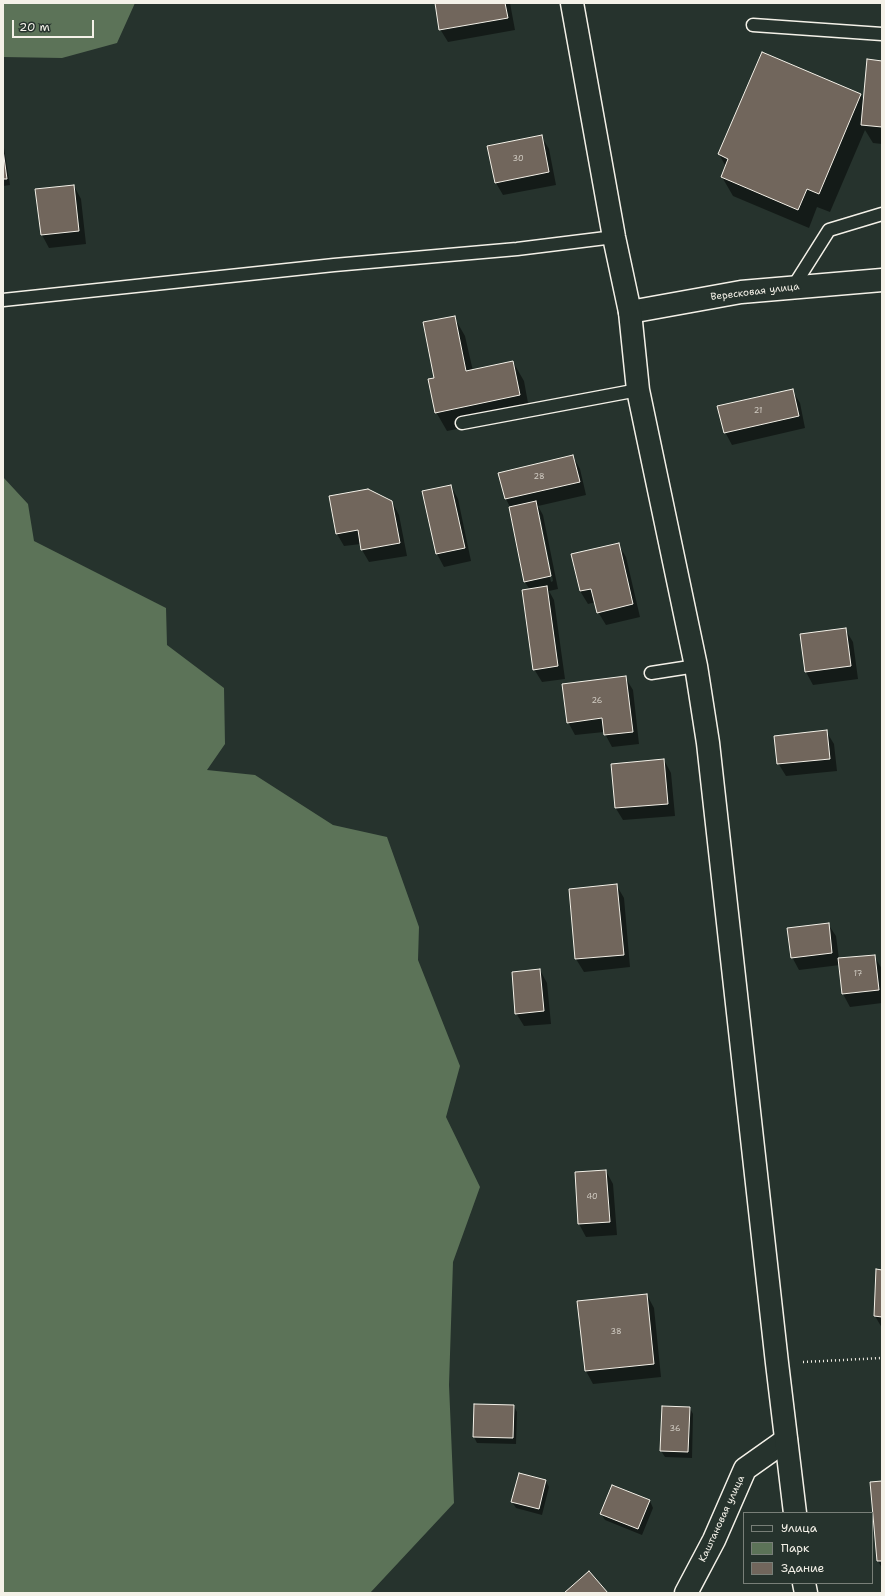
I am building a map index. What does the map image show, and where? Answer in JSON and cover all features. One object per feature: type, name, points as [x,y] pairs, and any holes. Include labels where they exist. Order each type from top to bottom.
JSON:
[{"type":"main road","points":[[572,3],[614,237],[630,312],[638,390],[696,666],[708,743],[795,1512]]},
{"type":"main road","name":"Вересковая улица","points":[[630,312],[741,292],[882,280]]},
{"type":"main road","name":"Каштановая улица","points":[[686,1593],[714,1540],[745,1469],[786,1440]]},
{"type":"lane","points":[[754,25],[882,34]]},
{"type":"lane","points":[[793,287],[829,230],[882,214]]},
{"type":"lane","points":[[3,300],[334,265],[517,249],[614,237]]},
{"type":"lane","points":[[462,423],[638,390]]},
{"type":"lane","points":[[651,673],[696,666]]},
{"type":"path","points":[[777,1363],[882,1358]]},
{"type":"green space","points":[[3,3],[135,3],[117,43],[62,58],[3,57]]},
{"type":"green space","points":[[3,477],[28,504],[34,541],[166,608],[167,645],[224,688],[225,744],[207,770],[255,775],[333,825],[387,837],[419,927],[418,960],[460,1066],[446,1117],[480,1187],[453,1262],[449,1385],[454,1503],[370,1593],[3,1593]]},
{"type":"building","points":[[435,3],[505,3],[508,18],[439,30]]},
{"type":"building","points":[[762,52],[861,94],[819,194],[807,189],[798,210],[721,177],[728,159],[718,154]]},
{"type":"building","points":[[867,59],[882,61],[882,127],[861,125]]},
{"type":"building","points":[[542,135],[549,172],[495,183],[487,146]]},
{"type":"building","points":[[3,150],[7,179],[3,179]]},
{"type":"building","points":[[74,185],[79,231],[41,235],[35,189]]},
{"type":"building","points":[[455,316],[466,371],[513,361],[520,395],[435,413],[428,379],[434,378],[423,322]]},
{"type":"building","points":[[793,389],[799,416],[724,433],[717,406]]},
{"type":"building","points":[[573,455],[580,482],[505,499],[498,473]]},
{"type":"building","points":[[451,485],[465,548],[436,554],[422,491]]},
{"type":"building","points":[[368,489],[392,501],[400,543],[361,550],[358,530],[336,534],[329,496]]},
{"type":"building","points":[[536,501],[551,576],[524,582],[509,507]]},
{"type":"building","points":[[619,543],[633,604],[597,613],[591,589],[580,591],[571,554]]},
{"type":"building","points":[[547,586],[558,666],[533,670],[522,590]]},
{"type":"building","points":[[846,628],[851,666],[805,672],[800,634]]},
{"type":"building","points":[[626,676],[633,732],[604,735],[602,718],[567,723],[562,684]]},
{"type":"building","points":[[827,730],[830,759],[777,764],[774,736]]},
{"type":"building","points":[[664,759],[668,804],[615,808],[611,764]]},
{"type":"building","points":[[617,884],[624,955],[575,959],[569,889]]},
{"type":"building","points":[[829,923],[832,953],[791,958],[787,928]]},
{"type":"building","points":[[875,955],[879,990],[842,994],[838,958]]},
{"type":"building","points":[[540,969],[544,1011],[515,1014],[512,972]]},
{"type":"building","points":[[606,1170],[610,1222],[578,1224],[575,1172]]},
{"type":"building","points":[[876,1269],[882,1270],[882,1317],[874,1316]]},
{"type":"building","points":[[647,1294],[654,1364],[585,1371],[577,1301]]},
{"type":"building","points":[[474,1404],[514,1405],[513,1438],[473,1437]]},
{"type":"building","points":[[662,1406],[690,1407],[688,1452],[660,1451]]},
{"type":"building","points":[[519,1473],[546,1480],[539,1509],[511,1502]]},
{"type":"building","points":[[882,1481],[882,1561],[877,1561],[870,1482]]},
{"type":"building","points":[[612,1485],[650,1500],[638,1529],[600,1514]]},
{"type":"building","points":[[589,1571],[608,1593],[564,1593]]}]
